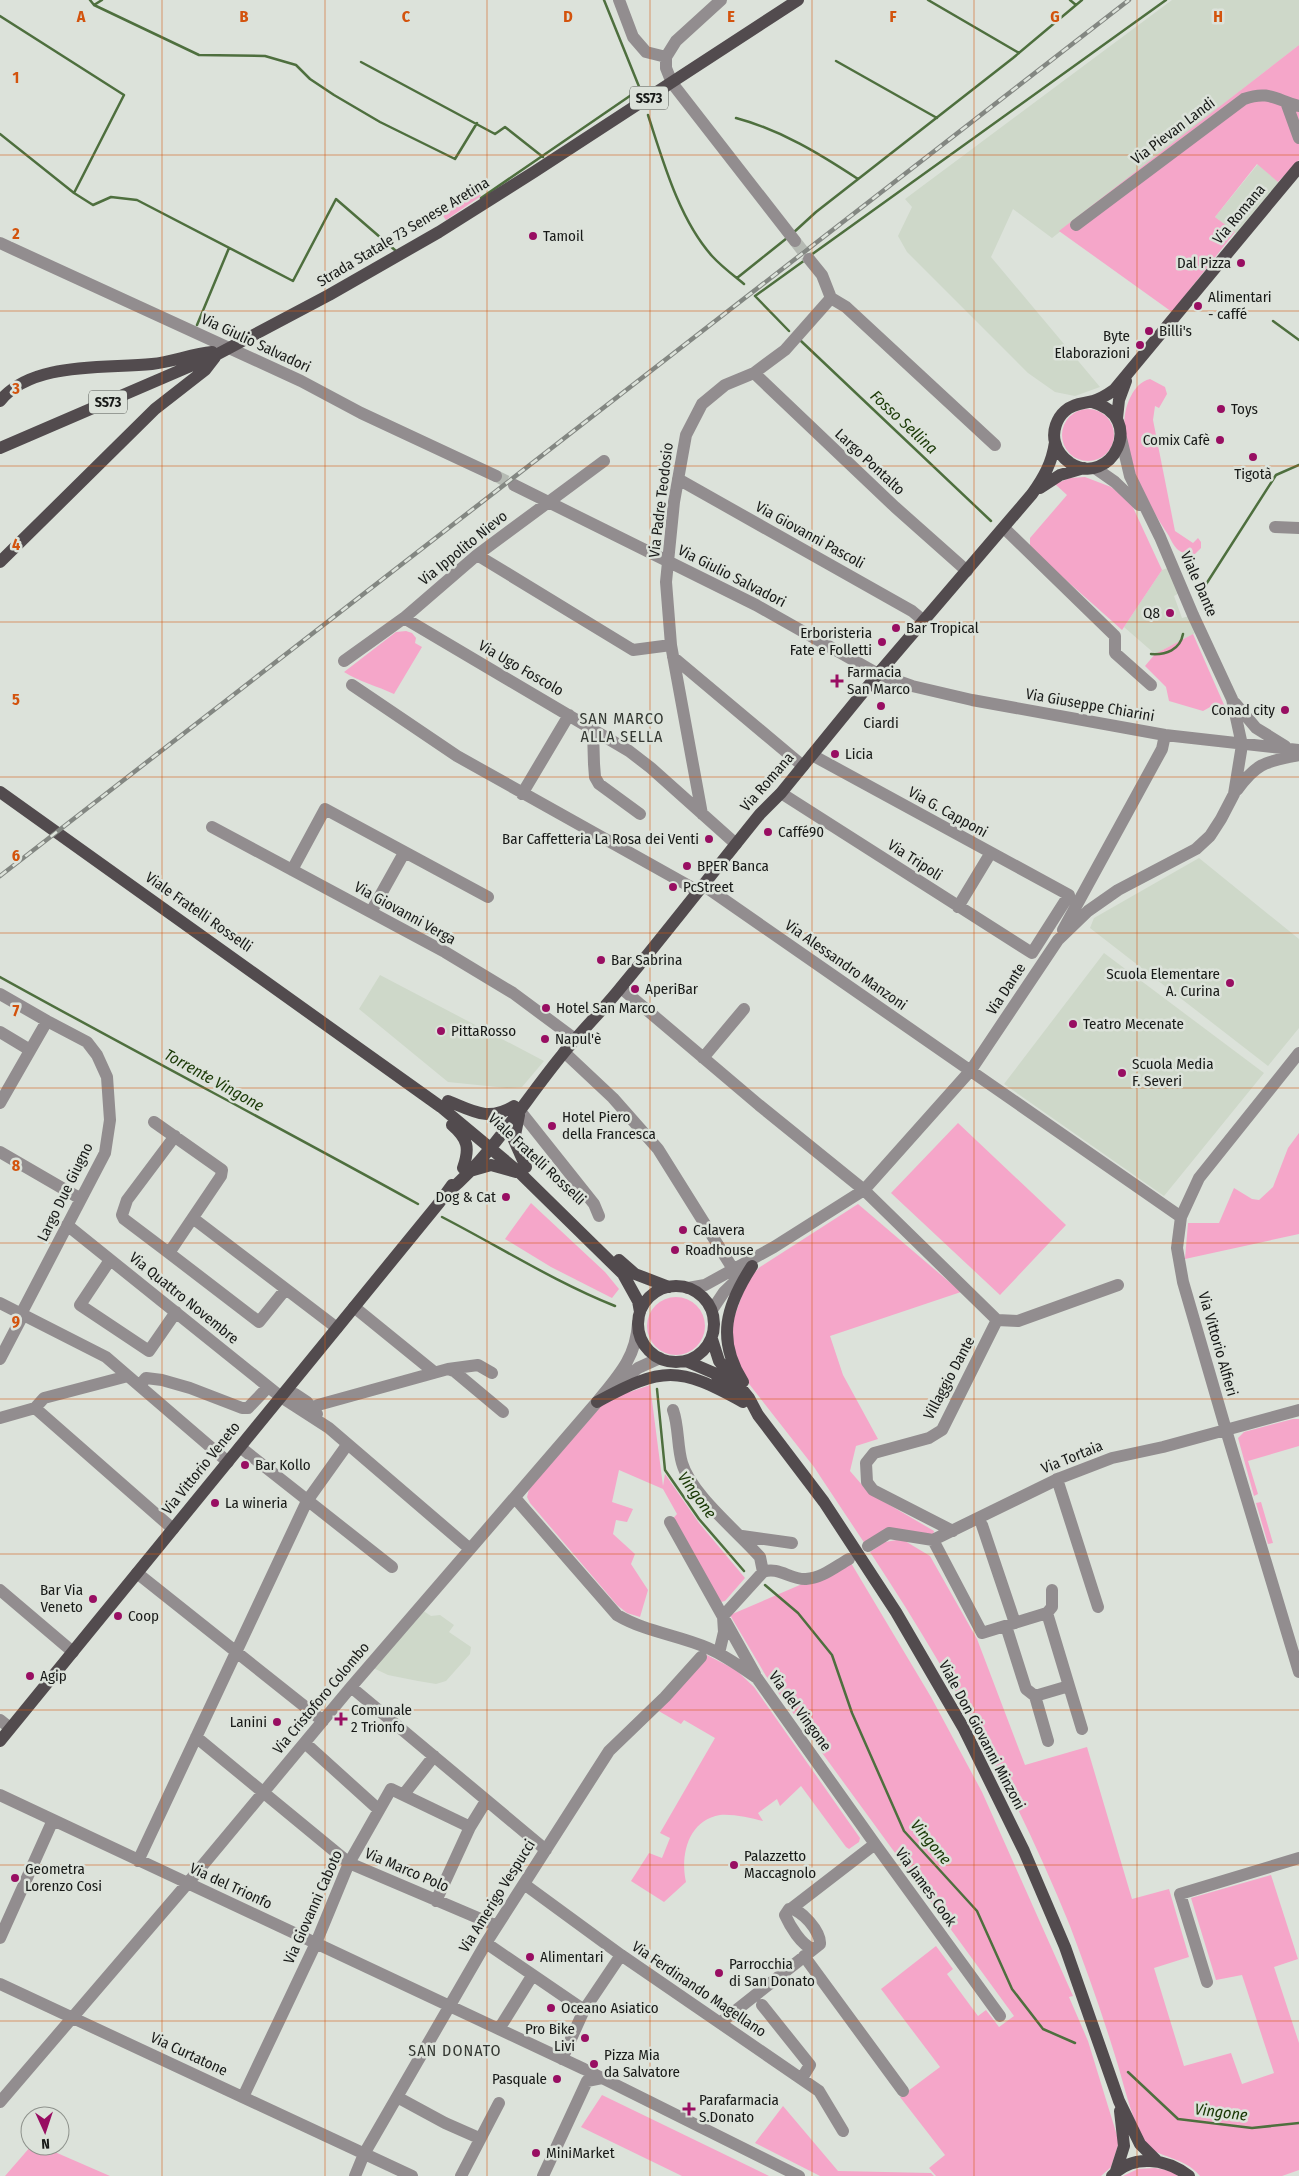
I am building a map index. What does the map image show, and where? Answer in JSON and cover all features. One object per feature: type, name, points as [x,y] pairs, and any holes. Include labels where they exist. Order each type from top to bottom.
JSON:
[{"type":"main road","name":"Strada Statale 73 Senese Aretina","points":[[0,448],[224,352],[329,295],[439,232],[798,0]]},
{"type":"main road","name":"Via Romana","points":[[1129,374],[1299,167]]},
{"type":"main road","points":[[0,401],[8,390],[44,373],[154,364],[199,354],[224,352]]},
{"type":"main road","points":[[0,562],[155,409],[205,370],[224,352]]},
{"type":"main road","points":[[1092,402],[1114,390],[1129,374]]},
{"type":"main road","points":[[1032,494],[1060,476],[1090,468],[1113,457],[1121,438],[1117,418],[1119,400],[1129,374]]},
{"type":"main road","points":[[1032,494],[1046,474],[1053,458],[1057,421],[1063,412],[1081,402],[1092,402],[1102,404],[1117,418]]},
{"type":"main road","points":[[1055,442],[1065,460],[1090,468]]},
{"type":"main road","name":"Via Romana","points":[[428,1217],[564,1052],[621,988],[760,814],[781,793],[878,674],[968,572],[1032,494]]},
{"type":"main road","name":"Viale Fratelli Rosselli","points":[[0,792],[490,1141]]},
{"type":"main road","name":"Viale Fratelli Rosselli","points":[[378,1060],[418,1080],[448,1101],[626,1267],[644,1278],[669,1287]]},
{"type":"main road","points":[[397,1074],[431,1108],[462,1134],[468,1147],[466,1170],[491,1165],[523,1170],[514,1140],[517,1108],[502,1114],[490,1115],[448,1101]]},
{"type":"main road","name":"Viale Fratelli Rosselli","points":[[523,1170],[623,1274],[638,1301],[639,1318]]},
{"type":"main road","name":"Via Vittorio Veneto","points":[[0,1740],[5,1724],[73,1652],[428,1217]]},
{"type":"main road","points":[[746,1400],[730,1357],[726,1332],[733,1298],[752,1266]]},
{"type":"main road","points":[[669,1287],[688,1288],[706,1300],[712,1310],[714,1329],[712,1339],[702,1353],[686,1361],[677,1362],[660,1358],[644,1344],[639,1318],[651,1296],[669,1287]]},
{"type":"main road","name":"Viale Don Giovanni Minzoni","points":[[712,1339],[719,1361],[829,1510],[896,1612],[964,1729],[1024,1851],[1061,1938],[1119,2101],[1140,2144],[1156,2160]]},
{"type":"main road","name":"Viale Don Giovanni Minzoni","points":[[686,1361],[719,1377],[746,1400]]},
{"type":"main road","points":[[598,1402],[632,1383],[669,1375],[701,1380],[746,1400]]},
{"type":"main road","name":"Viale Don Giovanni Minzoni","points":[[1114,2174],[1124,2146],[1119,2101]]},
{"type":"main road","points":[[1114,2174],[1135,2162],[1156,2160],[1177,2167],[1189,2176]]},
{"type":"street","points":[[619,0],[633,37],[646,52],[666,57]]},
{"type":"street","points":[[722,0],[676,41],[666,57],[666,68],[672,83],[795,241]]},
{"type":"street","name":"Via Pievan Landi","points":[[1076,225],[1244,98],[1257,94],[1271,95],[1299,106]]},
{"type":"street","points":[[1286,102],[1298,130]]},
{"type":"street","name":"Via Giulio Salvadori","points":[[0,242],[224,352],[301,381],[361,414],[496,476]]},
{"type":"street","points":[[809,259],[822,275],[831,298],[846,307],[995,444]]},
{"type":"street","name":"Via Padre Teodosio","points":[[702,814],[672,651],[666,582],[674,502],[686,435],[702,404],[725,385],[754,373],[785,350],[831,298]]},
{"type":"street","name":"Largo Pontalto","points":[[754,373],[888,500],[968,572]]},
{"type":"street","name":"Viale Dante","points":[[1121,438],[1130,476],[1146,512],[1160,537],[1193,615],[1232,699],[1242,745]]},
{"type":"street","name":"Via Ippolito Nievo","points":[[344,661],[404,618],[477,555],[604,461]]},
{"type":"street","points":[[1090,468],[1115,482],[1146,512]]},
{"type":"street","name":"Via Giovanni Pascoli","points":[[678,480],[912,612],[924,621]]},
{"type":"street","name":"Via Giulio Salvadori","points":[[514,485],[789,623],[878,674]]},
{"type":"street","points":[[1275,527],[1299,528]]},
{"type":"street","points":[[1004,528],[1115,636],[1115,653],[1151,685]]},
{"type":"street","points":[[477,555],[633,650],[672,651],[803,766]]},
{"type":"street","name":"Via Ugo Foscolo","points":[[404,618],[593,730],[651,768],[736,844]]},
{"type":"street","name":"Via Giuseppe Chiarini","points":[[878,674],[912,686],[972,700],[1165,735],[1297,751]]},
{"type":"street","name":"Via Alessandro Manzoni","points":[[352,685],[457,756],[522,794],[701,888],[971,1070],[1181,1217]]},
{"type":"street","points":[[1232,699],[1256,728],[1297,751]]},
{"type":"street","points":[[522,794],[568,715]]},
{"type":"street","points":[[1218,742],[1231,733],[1237,718]]},
{"type":"street","points":[[593,730],[595,777],[599,784],[640,814]]},
{"type":"street","points":[[1058,940],[1162,749],[1165,735]]},
{"type":"street","name":"Via Dante","points":[[688,1288],[705,1285],[774,1247],[864,1190],[971,1070],[1058,940],[1088,911],[1118,890],[1196,849],[1210,836],[1234,794],[1242,745]]},
{"type":"street","points":[[1234,794],[1249,772],[1258,766],[1297,751]]},
{"type":"street","name":"Via G. Capponi","points":[[812,755],[1069,896],[1032,953]]},
{"type":"street","name":"Via Tripoli","points":[[781,793],[1032,953]]},
{"type":"street","points":[[292,870],[325,810],[488,897]]},
{"type":"street","name":"Via Giovanni Verga","points":[[212,827],[371,912],[513,993],[575,1039]]},
{"type":"street","points":[[371,912],[404,853]]},
{"type":"street","points":[[958,907],[990,854]]},
{"type":"street","points":[[621,988],[864,1190],[997,1320],[1018,1321],[1118,1285]]},
{"type":"street","name":"Largo Due Giugno","points":[[0,994],[88,1042],[101,1061],[107,1077],[110,1112],[105,1153],[66,1225],[0,1359]]},
{"type":"street","points":[[703,1058],[744,1009]]},
{"type":"street","points":[[0,1103],[47,1021]]},
{"type":"street","points":[[0,1032],[30,1050]]},
{"type":"street","points":[[564,1052],[613,1098],[658,1149],[734,1268]]},
{"type":"street","name":"Via Vittorio Alfieri","points":[[1299,1053],[1199,1178],[1181,1217],[1177,1248],[1183,1282],[1299,1672]]},
{"type":"street","points":[[517,1108],[594,1204],[600,1216]]},
{"type":"street","points":[[154,1122],[222,1170],[221,1176],[194,1219],[169,1253]]},
{"type":"street","points":[[175,1136],[127,1200],[122,1215],[124,1219],[259,1322],[285,1290]]},
{"type":"street","points":[[0,1152],[81,1199]]},
{"type":"street","points":[[194,1219],[336,1328]]},
{"type":"street","name":"Via Quattro Novembre","points":[[66,1225],[268,1387],[328,1428]]},
{"type":"street","name":"Via Dante","points":[[712,1310],[724,1292],[774,1247]]},
{"type":"street","points":[[110,1260],[80,1305],[149,1351],[176,1312]]},
{"type":"street","points":[[0,1303],[106,1358],[140,1385],[228,1462]]},
{"type":"street","points":[[354,1307],[434,1372]]},
{"type":"street","name":"Via Cristoforo Colombo","points":[[0,2102],[74,2018],[351,1687],[598,1402],[629,1360],[637,1342],[639,1318]]},
{"type":"street","name":"Villaggio Dante","points":[[953,1531],[873,1490],[867,1482],[866,1463],[874,1454],[932,1437],[942,1430],[997,1320]]},
{"type":"street","name":"Via Cristoforo Colombo","points":[[598,1402],[638,1368],[660,1358]]},
{"type":"street","points":[[313,1409],[318,1405],[448,1369],[478,1365],[492,1373]]},
{"type":"street","points":[[448,1369],[454,1371],[503,1412]]},
{"type":"street","points":[[0,1418],[35,1408],[44,1398],[128,1376]]},
{"type":"street","points":[[140,1385],[146,1378],[162,1380],[242,1408],[248,1408],[268,1387]]},
{"type":"street","points":[[281,1397],[295,1394],[313,1409],[328,1428],[347,1445],[470,1549]]},
{"type":"street","points":[[35,1408],[173,1529]]},
{"type":"street","points":[[673,1410],[681,1462],[690,1482],[760,1557],[763,1572]]},
{"type":"street","name":"Via Tortaia","points":[[933,1540],[1057,1479],[1112,1458],[1163,1447],[1299,1410]]},
{"type":"street","points":[[138,1861],[307,1501],[347,1445]]},
{"type":"street","points":[[240,1447],[392,1567]]},
{"type":"street","points":[[1057,1479],[1098,1607]]},
{"type":"street","name":"Via del Vingone","points":[[515,1498],[617,1615],[636,1626],[707,1647],[732,1659],[757,1678],[875,1844]]},
{"type":"street","points":[[670,1522],[757,1678]]},
{"type":"street","points":[[982,1525],[1011,1624],[1026,1689],[1035,1696],[1048,1741]]},
{"type":"street","points":[[868,1546],[889,1533],[933,1540],[982,1633],[1047,1613],[1052,1608],[1052,1590]]},
{"type":"street","points":[[742,1536],[792,1543]]},
{"type":"street","points":[[719,1653],[723,1640],[723,1616],[763,1572],[769,1570],[793,1578],[810,1578],[828,1571],[849,1559]]},
{"type":"street","points":[[137,1573],[323,1721]]},
{"type":"street","points":[[0,1590],[73,1652]]},
{"type":"street","points":[[1047,1613],[1082,1729]]},
{"type":"street","name":"Via Amerigo Vespucci","points":[[355,2176],[364,2154],[486,1943],[609,1751],[701,1658]]},
{"type":"street","points":[[1035,1696],[1068,1686]]},
{"type":"street","points":[[351,1687],[546,1850]]},
{"type":"street","name":"Via Marco Polo","points":[[196,1737],[349,1863],[497,1926]]},
{"type":"street","points":[[305,1743],[378,1809]]},
{"type":"street","points":[[434,1756],[404,1794],[470,1827]]},
{"type":"street","name":"Via Giovanni Caboto","points":[[243,2097],[316,1944],[349,1863],[391,1789],[404,1794]]},
{"type":"street","name":"Via del Trionfo","points":[[0,1794],[138,1861],[562,2059],[586,2075]]},
{"type":"street","points":[[436,1901],[470,1827],[486,1801]]},
{"type":"street","points":[[0,1938],[53,1820]]},
{"type":"street","name":"Via James Cook","points":[[792,1908],[875,1844],[1000,2016]]},
{"type":"street","points":[[1207,1982],[1180,1894],[1299,1858]]},
{"type":"street","name":"Via Ferdinando Magellano","points":[[524,1884],[621,1955],[819,2091],[843,2131]]},
{"type":"street","points":[[806,1918],[805,1910],[809,1895]]},
{"type":"street","points":[[720,2023],[809,1953],[820,1944],[806,1918],[792,1908],[785,1912],[787,1920],[806,1946],[809,1953],[903,2091]]},
{"type":"street","points":[[486,1943],[584,2010]]},
{"type":"street","points":[[562,2059],[584,2010],[621,1955]]},
{"type":"street","points":[[499,2029],[532,1976]]},
{"type":"street","name":"Via Curtatone","points":[[0,1984],[412,2176]]},
{"type":"street","points":[[762,2005],[810,2065],[802,2078]]},
{"type":"street","points":[[542,2176],[586,2075],[602,2078],[799,2176]]},
{"type":"street","points":[[397,2097],[445,2123],[480,2138]]},
{"type":"street","points":[[461,2176],[499,2103]]},
{"type":"shaded area","points":[[1172,0],[1299,0],[1299,45],[1052,238],[1013,209],[991,257],[1100,387],[1075,396],[1055,392],[1028,373],[907,252],[898,236],[912,207],[905,199]]},
{"type":"shaded area","points":[[1299,45],[1299,160],[1278,182],[1257,164],[1215,217],[1235,232],[1172,312],[1059,231]]},
{"type":"shaded area","points":[[1258,164],[1283,186],[1241,237],[1215,217]]},
{"type":"shaded area","points":[[478,192],[481,196],[446,220],[443,216]]},
{"type":"shaded area","points":[[1150,379],[1165,387],[1167,394],[1159,408],[1155,406],[1153,420],[1175,531],[1193,543],[1198,538],[1201,542],[1201,548],[1195,554],[1181,552],[1173,544],[1141,487],[1127,449],[1124,430],[1125,412],[1134,390],[1141,383]]},
{"type":"shaded area","points":[[1083,409],[1093,409],[1107,416],[1114,430],[1114,440],[1107,454],[1093,461],[1083,461],[1073,457],[1066,450],[1062,440],[1062,430],[1066,420],[1073,413]]},
{"type":"shaded area","points":[[1085,477],[1111,487],[1130,501],[1162,570],[1122,630],[1030,548],[1030,538],[1067,495],[1055,484],[1070,478]]},
{"type":"shaded area","points":[[1173,566],[1183,591],[1174,596],[1182,618],[1193,615],[1201,630],[1155,654],[1124,627],[1162,570]]},
{"type":"shaded area","points":[[406,631],[412,633],[416,638],[415,643],[422,647],[394,694],[356,679],[344,672],[396,632]]},
{"type":"shaded area","points":[[1193,634],[1225,707],[1212,706],[1203,711],[1169,701],[1166,687],[1145,666],[1155,654]]},
{"type":"shaded area","name":"Scuola Elementare A. Curina","points":[[1199,858],[1299,939],[1299,1028],[1268,1066],[1090,928],[1094,918]]},
{"type":"shaded area","points":[[1104,953],[1264,1073],[1164,1196],[1004,1084]]},
{"type":"shaded area","points":[[380,975],[544,1061],[522,1087],[507,1088],[448,1082],[359,1009]]},
{"type":"shaded area","points":[[958,1123],[1066,1225],[1000,1295],[891,1193]]},
{"type":"shaded area","points":[[1299,1133],[1299,1234],[1185,1259],[1188,1223],[1219,1223],[1234,1188],[1252,1199],[1259,1200],[1273,1187],[1288,1148]]},
{"type":"shaded area","points":[[531,1203],[605,1272],[619,1289],[612,1298],[551,1267],[505,1239]]},
{"type":"shaded area","points":[[858,1204],[961,1292],[830,1336],[843,1375],[878,1439],[856,1446],[850,1471],[869,1493],[934,1531],[933,1535],[887,1530],[865,1544],[814,1467],[746,1380],[734,1356],[731,1326],[748,1279],[760,1267]]},
{"type":"shaded area","points":[[676,1297],[687,1299],[700,1310],[705,1326],[703,1337],[692,1350],[676,1355],[665,1353],[652,1342],[647,1326],[649,1315],[660,1302]]},
{"type":"shaded area","points":[[650,1385],[663,1486],[665,1474],[699,1523],[745,1578],[725,1601],[721,1602],[670,1522],[677,1514],[663,1489],[619,1470],[612,1502],[633,1509],[627,1522],[616,1520],[613,1534],[635,1554],[631,1564],[648,1590],[640,1617],[627,1613],[617,1605],[530,1503],[527,1497],[529,1489],[601,1406],[627,1389],[630,1392]]},
{"type":"shaded area","points":[[1299,1419],[1299,1446],[1248,1461],[1258,1494],[1254,1496],[1238,1438],[1244,1432]]},
{"type":"shaded area","points":[[1261,1502],[1273,1543],[1268,1544],[1256,1503]]},
{"type":"shaded area","points":[[905,1541],[930,1556],[977,1639],[1025,1765],[1087,1747],[1132,1899],[1169,1889],[1189,1957],[1154,1968],[1184,2066],[1231,2053],[1242,2084],[1274,2073],[1242,1975],[1216,1980],[1191,1898],[1271,1875],[1298,1959],[1274,1967],[1299,2043],[1299,2170],[1282,2176],[1200,2176],[1193,2169],[1156,2152],[1146,2144],[1133,2115],[1089,1977],[1070,1926],[1027,1829],[1004,1781],[954,1688],[870,1552],[885,1542]]},
{"type":"shaded area","points":[[851,1563],[931,1697],[982,1792],[1073,1996],[1069,1997],[1088,2041],[1119,2142],[1111,2167],[1101,2176],[936,2176],[929,2168],[945,2155],[900,2097],[940,2067],[881,1989],[936,1946],[953,1969],[947,1974],[978,2016],[986,2010],[999,2027],[1014,2016],[766,1676],[730,1615]]},
{"type":"shaded area","points":[[419,1608],[431,1616],[440,1615],[454,1625],[449,1632],[471,1647],[470,1654],[446,1681],[436,1684],[388,1675],[369,1666]]},
{"type":"shaded area","points":[[703,1653],[736,1670],[754,1687],[860,1838],[859,1842],[849,1849],[846,1847],[801,1786],[780,1806],[777,1799],[758,1813],[763,1821],[720,1815],[709,1818],[700,1824],[689,1841],[686,1851],[684,1872],[686,1882],[664,1902],[631,1881],[649,1853],[662,1858],[670,1838],[660,1833],[715,1738],[684,1720],[681,1724],[657,1710]]},
{"type":"shaded area","points":[[602,2095],[769,2176],[682,2176],[581,2127]]},
{"type":"shaded area","points":[[783,2106],[838,2171],[931,2173],[934,2176],[820,2176],[755,2143]]},
{"type":"shaded area","points":[[22,2156],[64,2156],[110,2176],[5,2176]]},
{"type":"shaded area","points":[[1155,2168],[1171,2171],[1178,2176],[1123,2176],[1138,2169]]},
{"type":"waterway","points":[[90,0],[94,5],[199,55],[265,56],[296,65],[310,79],[334,95],[380,122],[455,159],[477,123]]},
{"type":"waterway","points":[[94,5],[102,0]]},
{"type":"waterway","points":[[481,198],[640,89],[604,0]]},
{"type":"waterway","points":[[928,0],[1019,53]]},
{"type":"waterway","points":[[1070,0],[1076,5]]},
{"type":"waterway","points":[[793,233],[816,212],[1013,58],[1082,0]]},
{"type":"waterway","points":[[811,255],[1166,0]]},
{"type":"waterway","points":[[0,16],[124,95],[74,193]]},
{"type":"waterway","points":[[836,61],[937,118]]},
{"type":"waterway","points":[[361,62],[495,134],[505,127],[543,157]]},
{"type":"waterway","name":"Fosso Sellina","points":[[648,115],[673,189],[690,225],[712,256],[744,284]]},
{"type":"waterway","points":[[736,118],[784,136],[815,152],[858,179]]},
{"type":"waterway","points":[[0,134],[74,193],[93,205],[111,197],[137,200],[293,281],[336,199],[396,251]]},
{"type":"waterway","points":[[737,278],[787,238]]},
{"type":"waterway","points":[[197,325],[229,248]]},
{"type":"waterway","points":[[789,331],[755,296],[805,260]]},
{"type":"waterway","points":[[1273,321],[1299,340]]},
{"type":"waterway","name":"Fosso Sellina","points":[[801,341],[991,521]]},
{"type":"waterway","name":"Fosso Sellina","points":[[1203,589],[1276,475],[1299,465]]},
{"type":"waterway","name":"Fosso Sellina","points":[[1151,654],[1162,654],[1176,648],[1183,634]]},
{"type":"waterway","name":"Torrente Vingone","points":[[0,977],[418,1204]]},
{"type":"waterway","name":"Vingone","points":[[442,1217],[549,1275],[615,1306]]},
{"type":"waterway","name":"Vingone","points":[[657,1389],[665,1470],[699,1519],[744,1571]]},
{"type":"waterway","name":"Vingone","points":[[765,1585],[798,1613],[832,1655],[852,1713],[904,1831],[977,1911],[1012,1989],[1043,2029],[1075,2043]]},
{"type":"waterway","name":"Vingone","points":[[1128,2072],[1178,2119],[1252,2128],[1299,2123]]},
{"type":"tunnel","points":[[795,241],[809,259]]},
{"type":"tunnel","points":[[496,476],[514,485]]},
{"type":"railway","points":[[0,876],[1129,0]]},
{"type":"place","name":"Tamoil","points":[[533,236]]},
{"type":"place","name":"Dal Pizza","points":[[1241,263]]},
{"type":"place","name":"Alimentari - caffé","points":[[1198,306]]},
{"type":"place","name":"Billi's","points":[[1149,331]]},
{"type":"place","name":"Byte Elaborazioni","points":[[1140,345]]},
{"type":"place","name":"Toys","points":[[1221,409]]},
{"type":"place","name":"Comix Cafè","points":[[1220,440]]},
{"type":"place","name":"Tigotà","points":[[1253,457]]},
{"type":"place","name":"Q8","points":[[1170,613]]},
{"type":"place","name":"Bar Tropical","points":[[896,628]]},
{"type":"place","name":"Erboristeria Fate e Folletti","points":[[882,642]]},
{"type":"place","name":"Farmacia San Marco","points":[[837,681]]},
{"type":"place","name":"Ciardi","points":[[881,706]]},
{"type":"place","name":"Conad city","points":[[1285,710]]},
{"type":"place","name":"Licia","points":[[835,754]]},
{"type":"place","name":"Caffé90","points":[[768,832]]},
{"type":"place","name":"Bar Caffetteria La Rosa dei Venti","points":[[709,839]]},
{"type":"place","name":"BPER Banca","points":[[687,866]]},
{"type":"place","name":"PcStreet","points":[[673,887]]},
{"type":"place","name":"Bar Sabrina","points":[[601,960]]},
{"type":"place","name":"Scuola Elementare A. Curina","points":[[1230,983]]},
{"type":"place","name":"AperiBar","points":[[635,989]]},
{"type":"place","name":"Hotel San Marco","points":[[546,1008]]},
{"type":"place","name":"Teatro Mecenate","points":[[1073,1024]]},
{"type":"place","name":"PittaRosso","points":[[441,1031]]},
{"type":"place","name":"Napul'è","points":[[545,1039]]},
{"type":"place","name":"Scuola Media F. Severi","points":[[1122,1073]]},
{"type":"place","name":"Hotel Piero della Francesca","points":[[552,1126]]},
{"type":"place","name":"Dog & Cat","points":[[506,1197]]},
{"type":"place","name":"Calavera","points":[[683,1230]]},
{"type":"place","name":"Roadhouse","points":[[675,1250]]},
{"type":"place","name":"Bar Kollo","points":[[245,1465]]},
{"type":"place","name":"La wineria","points":[[215,1503]]},
{"type":"place","name":"Bar Via Veneto","points":[[93,1599]]},
{"type":"place","name":"Coop","points":[[118,1616]]},
{"type":"place","name":"Agip","points":[[30,1676]]},
{"type":"place","name":"Comunale 2 Trionfo","points":[[341,1719]]},
{"type":"place","name":"Lanini","points":[[277,1722]]},
{"type":"place","name":"Palazzetto Maccagnolo","points":[[734,1865]]},
{"type":"place","name":"Geometra Lorenzo Cosi","points":[[15,1878]]},
{"type":"place","name":"Alimentari","points":[[530,1957]]},
{"type":"place","name":"Parrocchia di San Donato","points":[[719,1973]]},
{"type":"place","name":"Oceano Asiatico","points":[[551,2008]]},
{"type":"place","name":"Pro Bike Livi","points":[[585,2038]]},
{"type":"place","name":"Pizza Mia da Salvatore","points":[[594,2064]]},
{"type":"place","name":"Pasquale","points":[[557,2079]]},
{"type":"place","name":"Parafarmacia S.Donato","points":[[689,2109]]},
{"type":"place","name":"MiniMarket","points":[[536,2153]]},
{"type":"district","name":"SAN MARCO ALLA SELLA","points":[[622,727]]},
{"type":"district","name":"SAN DONATO","points":[[455,2050]]}]
